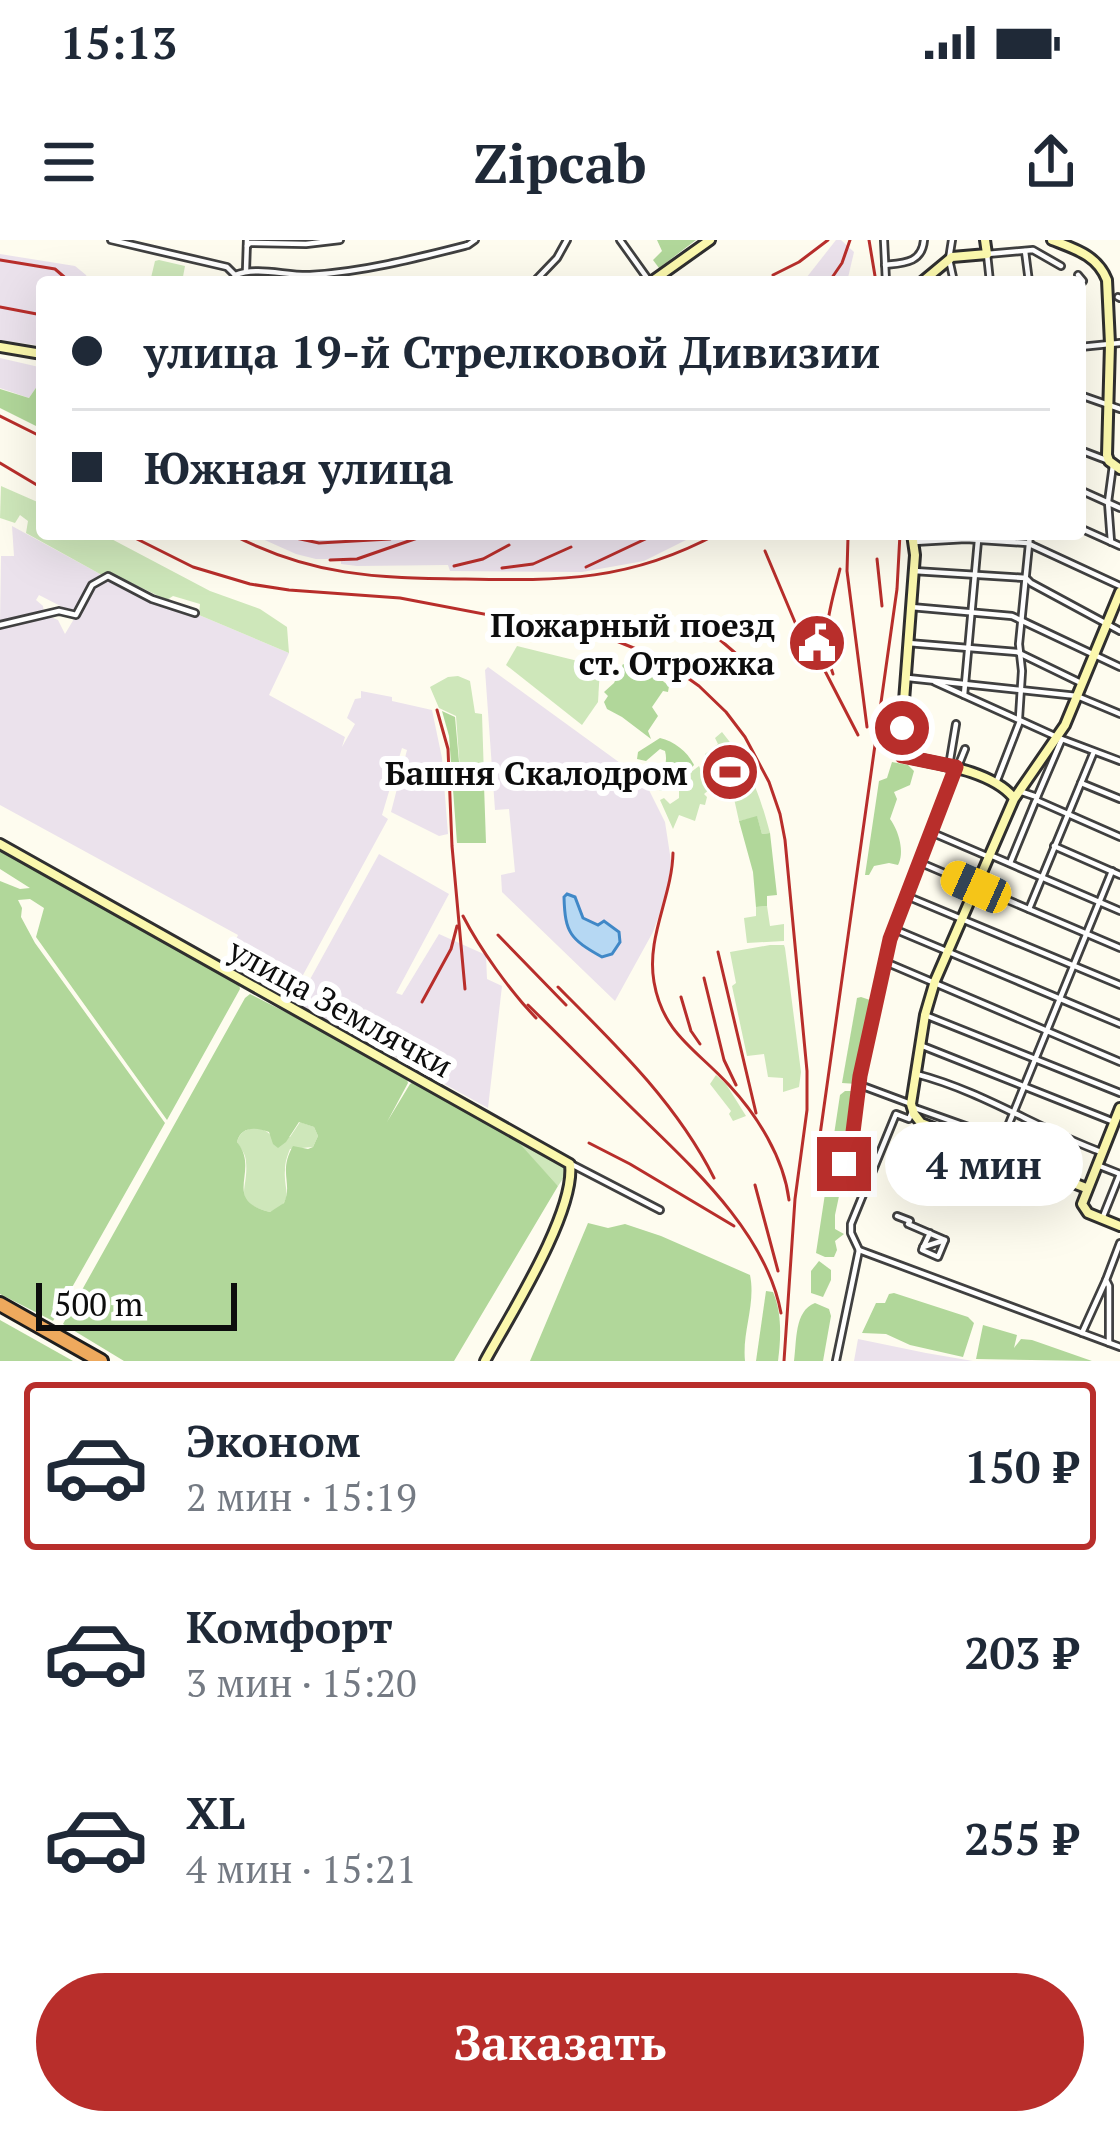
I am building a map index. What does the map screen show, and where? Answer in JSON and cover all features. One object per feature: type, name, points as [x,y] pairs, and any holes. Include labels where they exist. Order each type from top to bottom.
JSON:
[{"type":"highway","points":[[0,1308],[87,1361]]},
{"type":"highway","points":[[0,1308],[101,1361]]},
{"type":"street","points":[[111,240],[227,267],[233,276]]},
{"type":"street","points":[[246,272],[246,242],[340,240]]},
{"type":"street","points":[[240,276],[246,272],[324,273],[432,254],[475,240]]},
{"type":"street","points":[[540,276],[568,240]]},
{"type":"street","points":[[620,240],[647,276]]},
{"type":"street","points":[[659,276],[710,240]]},
{"type":"street","points":[[884,240],[886,276]]},
{"type":"street","points":[[885,265],[918,257],[924,240]]},
{"type":"street","points":[[952,240],[953,276]]},
{"type":"street","points":[[986,240],[989,276]]},
{"type":"street","points":[[1020,240],[1027,276]]},
{"type":"street","points":[[1052,240],[1094,260],[1107,280],[1115,344],[1109,405],[1111,542]]},
{"type":"street","points":[[929,276],[949,259],[1033,250],[1061,266]]},
{"type":"street","points":[[0,347],[36,353]]},
{"type":"street","points":[[1086,397],[1120,409]]},
{"type":"street","points":[[1086,493],[1120,508]]},
{"type":"street","points":[[1086,531],[1120,546]]},
{"type":"street","points":[[913,540],[900,754],[952,766],[1120,836]]},
{"type":"street","points":[[964,697],[978,540],[1028,542],[1120,589],[1010,863]]},
{"type":"street","points":[[995,784],[1019,721],[1019,644],[1028,583],[1028,542]]},
{"type":"street","points":[[914,571],[1028,583],[1120,631]]},
{"type":"street","points":[[0,625],[59,611],[76,615],[92,585],[108,576],[152,599],[195,613]]},
{"type":"street","points":[[911,608],[1012,616],[1120,667]]},
{"type":"street","points":[[908,644],[1022,653],[1082,683]]},
{"type":"street","points":[[906,678],[1077,696],[1120,714]]},
{"type":"street","points":[[930,680],[1120,761]]},
{"type":"street","points":[[844,1164],[851,1148],[860,1076],[884,961],[952,766],[956,724]]},
{"type":"street","points":[[913,1113],[925,1015],[935,981],[1016,795],[1060,738]]},
{"type":"street","points":[[952,766],[961,765],[965,749]]},
{"type":"street","points":[[1029,909],[1094,751]]},
{"type":"street","points":[[1081,783],[1120,800]]},
{"type":"street","points":[[931,832],[1120,911]]},
{"type":"street","name":"улица Землячки","points":[[0,844],[660,1210]]},
{"type":"street","points":[[979,1197],[1116,873],[1054,846]]},
{"type":"street","points":[[920,863],[1120,948]]},
{"type":"street","points":[[908,897],[1120,985]]},
{"type":"street","points":[[894,929],[1120,1024]]},
{"type":"street","points":[[884,961],[1120,1062]]},
{"type":"street","points":[[925,1015],[1120,1093]]},
{"type":"street","points":[[920,1045],[1114,1122]]},
{"type":"street","points":[[916,1074],[1101,1152]]},
{"type":"street","points":[[860,1085],[997,1153],[1086,1188]]},
{"type":"street","points":[[1120,1108],[1082,1206],[1120,1226]]},
{"type":"street","points":[[836,1361],[859,1250],[851,1224],[896,1114],[913,1113],[1003,1139]]},
{"type":"street","points":[[484,1361],[549,1243],[571,1176],[568,1162]]},
{"type":"street","points":[[1096,1164],[1120,1174],[1097,1217]]},
{"type":"street","points":[[897,1216],[945,1240]]},
{"type":"street","points":[[930,1233],[922,1250],[938,1256],[945,1240]]},
{"type":"street","points":[[923,1247],[945,1240]]},
{"type":"street","points":[[1082,1333],[1120,1243]]},
{"type":"street","points":[[859,1250],[1120,1347]]},
{"type":"street","points":[[1106,1280],[1109,1343]]},
{"type":"shaded area","points":[[836,240],[854,252],[848,276],[808,276]]},
{"type":"shaded area","points":[[0,254],[75,266],[86,275],[36,276],[36,345],[0,340]]},
{"type":"shaded area","points":[[0,358],[36,366],[36,388],[29,398],[0,388]]},
{"type":"shaded area","points":[[12,526],[100,574],[74,613],[39,595],[36,600],[44,613],[0,623],[1,556],[14,556]]},
{"type":"shaded area","points":[[264,540],[686,540],[644,561],[582,572],[357,566],[341,564],[341,559],[296,554]]},
{"type":"shaded area","points":[[109,578],[150,599],[289,653],[269,695],[345,737],[342,747],[355,724],[347,718],[361,691],[432,710],[442,758],[448,834],[439,836],[391,812],[407,750],[402,748],[382,815],[388,819],[291,997],[231,966],[234,959],[229,955],[238,935],[0,805],[0,627],[46,615],[58,620],[65,634],[93,587]]},
{"type":"shaded area","points":[[488,667],[638,776],[665,822],[671,861],[667,893],[653,932],[615,1001],[502,892],[501,875],[515,872],[509,809],[495,810]]},
{"type":"shaded area","points":[[379,854],[449,894],[396,993],[402,995],[439,934],[486,955],[487,979],[502,986],[488,1108],[297,1003]]},
{"type":"shaded area","points":[[858,1339],[926,1353],[973,1361],[854,1361]]},
{"type":"green space","points":[[657,240],[696,240],[659,268],[653,260],[662,251]]},
{"type":"green space","points":[[155,261],[185,266],[183,276],[151,276]]},
{"type":"green space","points":[[36,388],[36,426],[0,408],[0,389],[29,398]]},
{"type":"green space","points":[[1,486],[36,501],[36,539],[26,533],[28,521],[20,515],[15,523],[0,518]]},
{"type":"green space","points":[[39,540],[113,540],[210,591],[260,609],[287,627],[289,653],[199,615],[200,604],[173,596],[167,600],[115,575],[100,574]]},
{"type":"green space","points":[[517,646],[600,668],[598,702],[582,725],[506,665]]},
{"type":"green space","points":[[623,664],[653,673],[669,686],[652,707],[658,716],[648,731],[651,739],[607,709],[604,702],[608,696],[604,692]]},
{"type":"green space","points":[[458,676],[470,681],[475,713],[482,714],[481,782],[461,784],[456,716],[439,708],[430,687]]},
{"type":"green space","points":[[442,711],[455,717],[461,784],[484,785],[486,843],[457,843],[449,736]]},
{"type":"green space","points":[[722,732],[752,780],[770,833],[762,834],[757,817],[739,821],[733,794],[715,798],[710,789],[695,821],[679,815],[673,829],[660,800],[670,804],[679,798],[679,790],[691,790],[683,778],[699,766],[704,777],[713,773],[705,754],[718,744],[715,738]]},
{"type":"green space","points":[[660,738],[680,748],[694,765],[662,791],[665,751],[660,749],[646,761],[637,759],[638,752]]},
{"type":"green space","points":[[892,762],[914,771],[910,785],[894,792],[897,799],[890,819],[900,842],[900,860],[898,865],[874,866],[865,875],[879,781],[887,778]]},
{"type":"green space","points":[[757,816],[762,834],[770,833],[777,895],[767,896],[767,906],[756,907],[753,872],[739,821]]},
{"type":"green space","points":[[0,846],[238,980],[240,989],[167,1120],[36,937],[44,908],[30,899],[18,900],[35,943],[165,1123],[53,1321],[0,1294],[0,881],[30,888],[0,869]]},
{"type":"green space","points":[[767,906],[770,926],[784,924],[784,941],[747,943],[744,918],[756,916],[756,907]]},
{"type":"green space","points":[[770,945],[785,948],[801,1072],[799,1087],[783,1092],[783,1078],[768,1077],[764,1054],[747,1056],[732,986],[736,983],[730,952]]},
{"type":"green space","points":[[250,994],[405,1073],[408,1083],[387,1122],[417,1080],[511,1134],[558,1186],[454,1361],[124,1361],[63,1324]],"holes":[[[299,1122],[314,1127],[318,1136],[313,1147],[293,1146],[289,1155],[284,1203],[270,1212],[255,1207],[244,1192],[245,1163],[239,1137],[250,1129],[264,1130],[278,1148]]]},
{"type":"green space","points":[[857,998],[870,1003],[857,1084],[842,1083]]},
{"type":"green space","points":[[716,1075],[746,1116],[733,1121],[710,1084]]},
{"type":"green space","points":[[856,1091],[835,1215],[835,1229],[844,1234],[835,1241],[834,1257],[825,1257],[816,1253],[840,1095]]},
{"type":"green space","points":[[300,1122],[314,1127],[318,1136],[313,1147],[290,1149],[283,1204],[270,1212],[250,1204],[244,1194],[246,1159],[239,1137],[258,1128],[272,1137],[290,1137]]},
{"type":"green space","points":[[521,1139],[568,1171],[558,1186],[518,1143]]},
{"type":"green space","points":[[588,1223],[608,1228],[625,1224],[750,1275],[745,1361],[530,1361]]},
{"type":"green space","points":[[819,1261],[831,1270],[823,1297],[811,1293],[811,1271]]},
{"type":"green space","points":[[766,1291],[773,1292],[778,1308],[778,1361],[756,1361]]},
{"type":"green space","points":[[894,1293],[968,1317],[974,1323],[963,1357],[910,1345],[886,1334],[862,1333],[876,1303],[885,1303]]},
{"type":"green space","points":[[815,1303],[829,1309],[831,1316],[823,1361],[794,1361],[800,1320]]},
{"type":"green space","points":[[0,1320],[73,1361],[0,1361]]},
{"type":"green space","points":[[983,1325],[1017,1335],[1014,1348],[1021,1339],[1032,1340],[1092,1361],[976,1359]]},
{"type":"water","points":[[567,894],[575,897],[583,918],[598,925],[604,921],[619,932],[620,942],[612,954],[602,957],[571,934]]},
{"type":"railway","points":[[773,275],[828,240]]},
{"type":"railway","points":[[833,276],[850,240]]},
{"type":"railway","points":[[869,240],[875,276]]},
{"type":"railway","points":[[0,260],[55,269],[63,276]]},
{"type":"railway","points":[[0,307],[36,314]]},
{"type":"railway","points":[[0,416],[36,434]]},
{"type":"railway","points":[[0,463],[36,484]]},
{"type":"railway","points":[[139,540],[193,567],[250,584],[400,598],[609,638],[661,659],[726,712],[769,782],[780,814],[807,1071],[784,1361]]},
{"type":"railway","points":[[244,540],[289,559],[345,572],[500,580],[594,575],[654,561],[705,540]]},
{"type":"railway","points":[[305,540],[372,540]]},
{"type":"railway","points":[[330,560],[357,559],[412,540]]},
{"type":"railway","points":[[586,567],[643,540]]},
{"type":"railway","points":[[848,540],[847,571],[867,727]]},
{"type":"railway","points":[[820,1135],[897,589],[900,540]]},
{"type":"railway","points":[[454,566],[483,559],[509,545]]},
{"type":"railway","points":[[502,568],[533,564],[571,547]]},
{"type":"railway","points":[[765,551],[797,627],[858,735]]},
{"type":"railway","points":[[877,559],[882,606]]},
{"type":"railway","points":[[833,674],[827,634],[840,569]]},
{"type":"railway","points":[[677,623],[719,639],[755,670]]},
{"type":"railway","points":[[437,710],[448,749],[465,989]]},
{"type":"railway","points":[[673,853],[653,949],[658,1000],[682,1040],[729,1085],[759,1123],[775,1153],[789,1200]]},
{"type":"railway","points":[[463,916],[496,969],[536,1018]]},
{"type":"railway","points":[[422,1002],[451,949],[457,926]]},
{"type":"railway","points":[[498,935],[566,1005]]},
{"type":"railway","points":[[718,952],[756,1113]]},
{"type":"railway","points":[[704,978],[724,1060],[736,1085]]},
{"type":"railway","points":[[558,987],[664,1100],[714,1178]]},
{"type":"railway","points":[[681,997],[700,1044]]},
{"type":"railway","points":[[528,1005],[723,1202],[760,1255],[781,1313]]},
{"type":"railway","points":[[589,1143],[734,1226]]},
{"type":"railway","points":[[755,1185],[778,1271]]},
{"type":"place","name":"Пожарный поезд ст. Отрожка","points":[[817,643]]},
{"type":"place","name":"Башня Скалодром","points":[[730,772]]},
{"type":"route","points":[[844,1164],[851,1148],[874,1000],[890,939],[956,767],[902,756],[902,728]]}]
